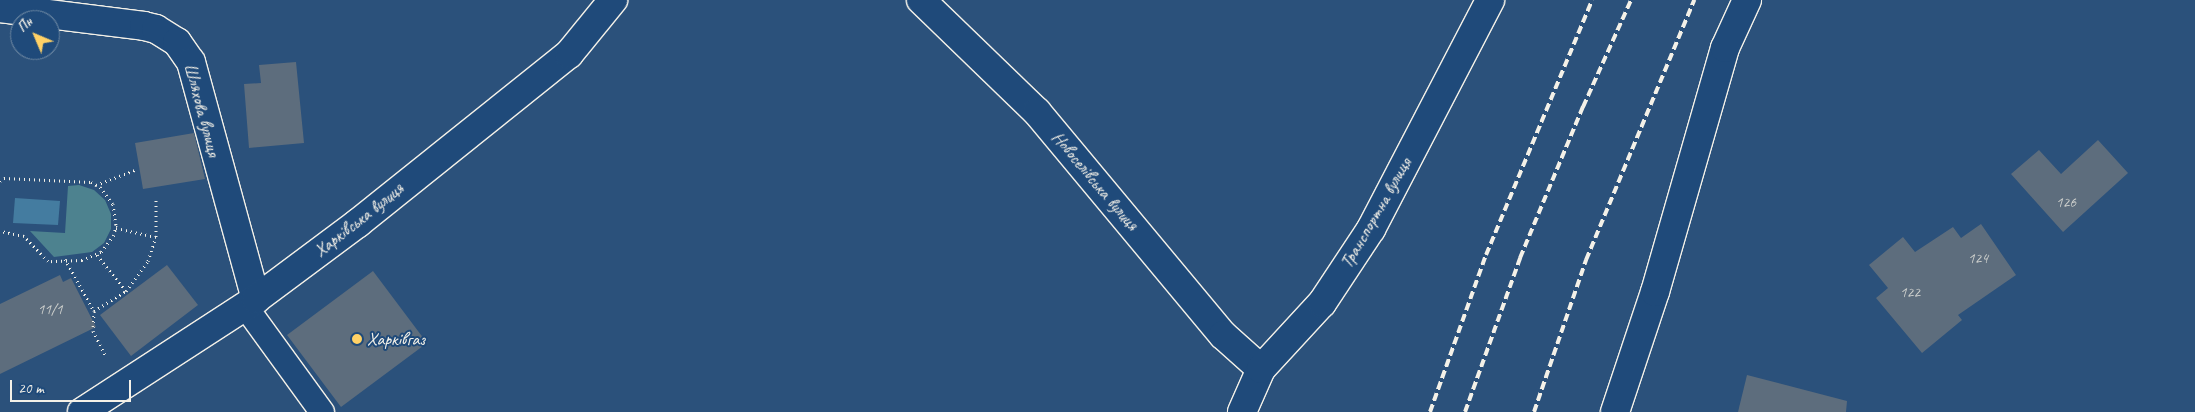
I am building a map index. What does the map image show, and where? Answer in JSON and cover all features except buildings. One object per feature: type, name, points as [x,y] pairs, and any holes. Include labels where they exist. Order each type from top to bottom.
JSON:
[{"type":"street","name":"Харківська вулиця","points":[[82,412],[251,302],[358,223],[569,54],[613,0]]},
{"type":"street","name":"Новоселівська вулиця","points":[[921,0],[1037,112],[1223,335],[1261,369]]},
{"type":"street","name":"Транспортна вулиця","points":[[1242,412],[1261,369],[1322,303],[1371,230],[1490,0]]},
{"type":"street","points":[[1615,412],[1654,292],[1725,48],[1747,0]]},
{"type":"street","name":"Шляхова вулиця","points":[[0,8],[144,26],[156,29],[177,42],[190,62],[251,302]]},
{"type":"lane","points":[[251,302],[322,412]]},
{"type":"path","points":[[96,185],[135,170]]},
{"type":"path","points":[[0,181],[4,178],[81,180],[96,185],[113,204],[116,228],[109,244],[97,255],[82,260],[64,259],[48,261],[24,236],[0,231]]},
{"type":"path","points":[[94,311],[126,292],[148,261],[156,237],[156,200]]},
{"type":"path","points":[[116,228],[156,237]]},
{"type":"path","points":[[97,255],[126,292]]},
{"type":"path","points":[[64,259],[94,311],[93,331],[107,358]]},
{"type":"green space","points":[[79,185],[94,190],[105,200],[111,214],[111,229],[104,243],[92,252],[54,257],[30,231],[65,233],[68,186]]},
{"type":"water","points":[[15,198],[60,201],[58,225],[13,223]]},
{"type":"railway","points":[[1430,412],[1486,255],[1592,0]]},
{"type":"railway","points":[[1465,412],[1520,258],[1583,107],[1631,0]]},
{"type":"railway","points":[[1534,412],[1586,260],[1694,0]]},
{"type":"place","name":"Харківгаз","points":[[357,339]]}]
